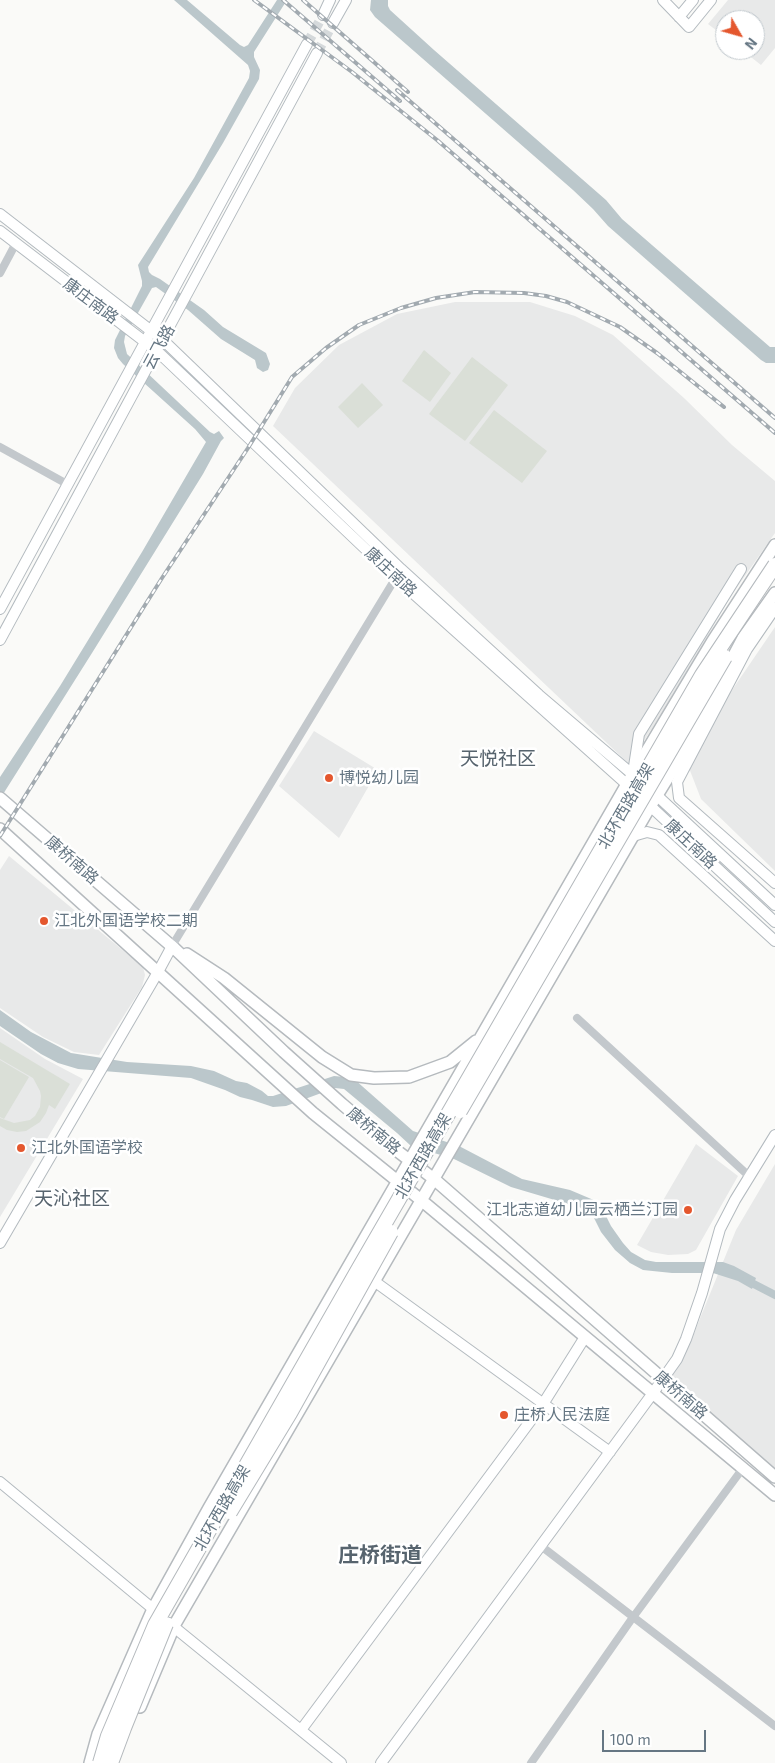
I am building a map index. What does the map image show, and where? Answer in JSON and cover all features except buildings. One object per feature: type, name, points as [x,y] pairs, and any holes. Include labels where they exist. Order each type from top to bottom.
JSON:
[{"type":"highway","name":"北环西路高架","points":[[100,1763],[108,1736],[155,1625],[702,675],[775,565]]},
{"type":"highway","name":"北环西路高架","points":[[111,1763],[164,1627],[200,1562],[290,1412],[413,1193],[715,673],[745,624],[775,581]]},
{"type":"main road","points":[[323,15],[330,0]]},
{"type":"main road","points":[[333,23],[346,0]]},
{"type":"main road","points":[[663,0],[689,27],[711,0]]},
{"type":"main road","points":[[680,17],[689,2],[698,15]]},
{"type":"main road","name":"云飞路","points":[[0,609],[306,44]]},
{"type":"main road","name":"云飞路","points":[[0,640],[317,53]]},
{"type":"main road","name":"康庄南路","points":[[0,214],[163,340],[399,573]]},
{"type":"main road","name":"康庄南路","points":[[0,231],[157,351],[399,573],[539,695],[630,779],[651,805],[775,922]]},
{"type":"main road","points":[[90,1763],[98,1734],[153,1609],[209,1508],[630,779],[712,642],[775,545]]},
{"type":"main road","points":[[630,779],[639,734],[741,569]]},
{"type":"main road","points":[[116,1763],[174,1626],[678,761],[743,638],[775,593]]},
{"type":"main road","points":[[679,798],[677,782],[748,650],[775,608]]},
{"type":"main road","name":"康庄南路","points":[[630,779],[657,795],[775,905]]},
{"type":"main road","points":[[657,795],[679,798],[775,883]]},
{"type":"main road","name":"康桥南路","points":[[2,800],[173,947],[342,1104],[436,1174],[663,1379],[774,1475]]},
{"type":"main road","name":"康桥南路","points":[[0,829],[312,1113],[421,1200],[775,1495]]},
{"type":"main road","points":[[633,836],[647,832],[659,835],[775,942]]},
{"type":"main road","points":[[0,1243],[173,947],[196,958],[224,978],[322,1057],[351,1075],[374,1078],[409,1077],[450,1062],[481,1037]]},
{"type":"main road","points":[[381,1763],[677,1359],[702,1293],[720,1229],[775,1135]]},
{"type":"main road","points":[[374,1281],[610,1452]]},
{"type":"main road","points":[[301,1730],[543,1404],[586,1337]]},
{"type":"main road","points":[[765,1486],[774,1475]]},
{"type":"main road","points":[[0,1482],[341,1763]]},
{"type":"street","points":[[0,273],[16,243]]},
{"type":"street","points":[[0,447],[67,484]]},
{"type":"street","points":[[173,947],[399,573]]},
{"type":"street","points":[[577,1018],[750,1177]]},
{"type":"street","points":[[531,1763],[633,1617],[744,1468]]},
{"type":"street","points":[[541,1546],[775,1726]]},
{"type":"shaded area","points":[[174,0],[187,0],[244,47],[248,45],[277,0],[287,0],[254,52],[254,57],[260,70],[259,79],[223,143],[148,267],[152,275],[204,310],[223,327],[266,353],[270,364],[268,370],[263,372],[257,368],[255,360],[221,339],[188,310],[156,287],[152,288],[125,336],[124,342],[127,354],[210,432],[214,434],[219,431],[224,438],[0,799],[0,777],[60,686],[142,552],[206,442],[195,429],[123,364],[114,348],[115,340],[142,286],[138,265],[194,178],[249,78],[250,71],[248,65]]},
{"type":"shaded area","points":[[371,0],[388,0],[390,10],[606,200],[622,219],[770,347],[775,347],[775,363],[766,363],[761,360],[608,226],[573,190],[375,17],[370,10]]},
{"type":"shaded area","points":[[728,0],[775,0],[775,48],[761,65],[755,60],[765,60],[765,10],[720,10]]},
{"type":"shaded area","points":[[715,16],[715,29],[708,24]]},
{"type":"shaded area","points":[[455,302],[530,302],[575,316],[613,335],[684,398],[732,445],[775,481],[775,533],[731,596],[671,699],[629,764],[273,426],[295,388],[339,345],[397,314]]},
{"type":"shaded area","points":[[424,350],[451,373],[430,402],[402,381]]},
{"type":"shaded area","points":[[472,357],[508,385],[465,441],[429,414]]},
{"type":"shaded area","points":[[362,383],[383,405],[358,428],[338,407]]},
{"type":"shaded area","points":[[494,410],[547,451],[522,483],[469,443]]},
{"type":"shaded area","points":[[775,627],[775,871],[701,799],[689,768],[728,696]]},
{"type":"shaded area","name":"博悦幼儿园","points":[[314,731],[378,770],[339,838],[279,786]]},
{"type":"shaded area","name":"江北外国语学校二期","points":[[9,856],[143,967],[145,975],[142,987],[99,1055],[74,1052],[43,1037],[0,1008],[0,870]]},
{"type":"shaded area","points":[[0,1010],[31,1032],[71,1053],[127,1062],[191,1066],[214,1071],[236,1081],[247,1083],[268,1096],[334,1076],[354,1079],[413,1131],[459,1146],[522,1179],[570,1190],[596,1201],[601,1206],[611,1226],[623,1243],[631,1252],[645,1260],[656,1262],[723,1262],[756,1278],[752,1289],[738,1281],[713,1273],[672,1273],[643,1270],[630,1263],[615,1250],[601,1232],[593,1216],[585,1209],[511,1187],[454,1159],[411,1146],[344,1089],[335,1088],[286,1106],[273,1107],[240,1097],[191,1078],[78,1069],[58,1063],[41,1054],[0,1026]]},
{"type":"shaded area","name":"江北外国语学校","points":[[0,1028],[45,1059],[83,1079],[0,1217]]},
{"type":"shaded area","points":[[0,1042],[70,1084],[55,1109],[49,1105],[40,1122],[26,1131],[7,1130],[0,1126],[0,1118],[14,1123],[30,1120],[35,1116],[40,1107],[40,1091],[33,1078],[0,1059]]},
{"type":"shaded area","points":[[0,1060],[29,1077],[4,1119],[0,1117]]},
{"type":"shaded area","name":"江北志道幼儿园云栖兰汀园","points":[[696,1144],[738,1176],[696,1250],[688,1254],[668,1255],[651,1252],[637,1245]]},
{"type":"shaded area","points":[[775,1164],[775,1467],[773,1470],[670,1379],[690,1343],[736,1230]]},
{"type":"waterway","points":[[746,1280],[775,1295]]},
{"type":"tunnel","points":[[307,44],[323,15]]},
{"type":"tunnel","points":[[317,53],[333,23]]},
{"type":"railway","points":[[254,0],[352,72],[437,140],[775,433]]},
{"type":"railway","points":[[283,0],[400,101]]},
{"type":"railway","points":[[303,0],[408,92]]},
{"type":"railway","points":[[397,90],[775,418]]},
{"type":"railway","points":[[0,836],[162,578],[248,448],[292,377],[326,348],[359,325],[401,308],[436,298],[475,292],[524,293],[546,296],[567,302],[620,327],[657,353],[724,407]]},
{"type":"place","name":"博悦幼儿园","points":[[329,778]]},
{"type":"place","name":"江北外国语学校二期","points":[[44,921]]},
{"type":"place","name":"江北外国语学校","points":[[21,1148]]},
{"type":"place","name":"江北志道幼儿园云栖兰汀园","points":[[688,1210]]},
{"type":"place","name":"庄桥人民法庭","points":[[504,1415]]},
{"type":"district","name":"天悦社区","points":[[498,759]]},
{"type":"district","name":"天沁社区","points":[[72,1199]]},
{"type":"district","name":"庄桥街道","points":[[380,1555]]}]
